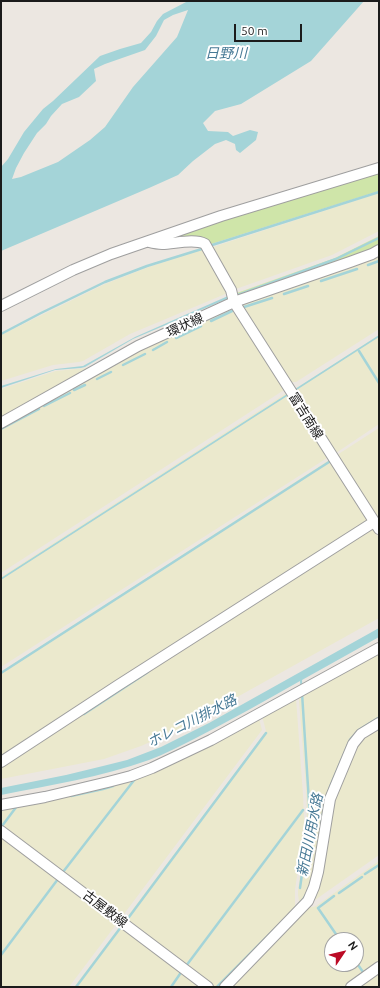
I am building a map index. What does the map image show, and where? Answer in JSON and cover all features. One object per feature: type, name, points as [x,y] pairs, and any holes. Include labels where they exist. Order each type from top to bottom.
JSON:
[{"type":"street","points":[[1,306],[73,270],[110,254],[221,216],[379,168]]},
{"type":"street","name":"富吉南線","points":[[147,242],[160,244],[195,241],[205,244],[228,283],[234,302],[377,526]]},
{"type":"street","name":"環状線","points":[[1,423],[138,346],[234,302],[350,262],[379,250]]},
{"type":"street","points":[[1,762],[117,686],[377,526]]},
{"type":"street","points":[[1,806],[108,782],[131,776],[152,768],[211,740],[379,648]]},
{"type":"street","points":[[225,987],[308,901],[318,872],[330,799],[353,744],[361,734],[379,723]]},
{"type":"street","name":"古屋敷線","points":[[1,831],[208,987]]},
{"type":"street","points":[[351,987],[379,968]]},
{"type":"shaded area","points":[[379,193],[379,231],[332,255],[233,290],[210,248]]},
{"type":"shaded area","points":[[206,248],[230,292],[130,334],[83,361],[53,365],[1,381],[1,335],[105,284],[146,268]]},
{"type":"shaded area","points":[[379,254],[379,329],[296,382],[290,382],[242,308],[244,303]]},
{"type":"shaded area","points":[[229,309],[235,312],[284,390],[1,573],[1,428],[140,350]]},
{"type":"shaded area","points":[[379,335],[379,424],[336,453],[295,389]]},
{"type":"shaded area","points":[[87,368],[88,370],[1,418],[1,389],[56,371]]},
{"type":"shaded area","points":[[285,394],[288,396],[327,458],[1,667],[1,577]]},
{"type":"shaded area","points":[[379,428],[379,521],[337,455]]},
{"type":"shaded area","points":[[329,460],[368,522],[1,759],[1,672]]},
{"type":"shaded area","points":[[371,526],[379,538],[379,618],[178,730],[141,746],[104,759],[1,779],[1,766]]},
{"type":"shaded area","points":[[379,652],[379,721],[359,733],[335,781],[316,878],[300,907],[298,889],[307,817],[299,701],[300,696]]},
{"type":"shaded area","points":[[296,698],[304,827],[295,890],[295,913],[221,987],[213,987],[124,921],[266,731],[262,716]]},
{"type":"shaded area","points":[[259,718],[262,730],[121,918],[1,828],[1,808],[108,786]]},
{"type":"shaded area","points":[[379,726],[379,855],[315,900],[315,892],[332,800],[355,747]]},
{"type":"shaded area","points":[[1,835],[118,922],[69,987],[1,987]]},
{"type":"shaded area","points":[[379,861],[379,964],[346,987],[230,987],[306,907],[313,907]]},
{"type":"shaded area","points":[[121,925],[204,987],[74,987]]},
{"type":"shaded area","points":[[379,970],[379,987],[356,987]]},
{"type":"green space","points":[[379,171],[379,191],[208,245],[161,243],[195,229]]},
{"type":"green space","points":[[379,236],[379,245],[369,250],[239,297],[234,294],[335,258]]},
{"type":"water","name":"日野川","points":[[188,1],[364,1],[311,61],[241,104],[215,111],[203,123],[208,131],[228,132],[233,136],[250,130],[258,132],[256,140],[240,153],[236,150],[235,144],[226,140],[215,144],[178,175],[1,251],[1,167],[8,159],[24,132],[43,109],[100,56],[141,43],[151,32],[163,14]],"holes":[[[188,10],[177,37],[133,87],[105,127],[90,140],[58,162],[21,177],[12,179],[24,153],[37,133],[46,124],[51,116],[62,104],[79,97],[96,81],[94,69],[145,50],[156,36],[164,20]]]},
{"type":"water","points":[[228,296],[229,298],[133,339],[85,367],[55,370],[1,388],[1,386],[56,369],[83,366],[135,337]]},
{"type":"water","points":[[379,335],[379,337],[1,580],[1,578]]},
{"type":"water","points":[[379,628],[379,637],[302,680],[303,694],[301,695],[300,681],[209,731],[149,760],[94,776],[1,795],[1,788],[66,775],[127,760],[161,747],[209,723]]},
{"type":"water","points":[[379,716],[379,720],[360,732],[332,788],[316,875],[308,896],[220,987],[215,987],[302,899],[313,874],[323,804],[329,786],[349,739],[358,729]]},
{"type":"waterway","points":[[209,246],[379,192]]},
{"type":"waterway","points":[[238,295],[336,259],[379,238]]},
{"type":"waterway","points":[[1,334],[105,282],[147,266],[205,248]]},
{"type":"waterway","points":[[368,265],[379,261]]},
{"type":"waterway","points":[[321,281],[357,269]]},
{"type":"waterway","points":[[284,294],[308,286]]},
{"type":"waterway","points":[[244,307],[272,298]]},
{"type":"waterway","points":[[211,321],[232,311]]},
{"type":"waterway","points":[[176,338],[201,326]]},
{"type":"waterway","points":[[153,350],[167,342]]},
{"type":"waterway","points":[[359,351],[379,383]]},
{"type":"waterway","points":[[123,365],[145,354]]},
{"type":"waterway","points":[[97,379],[111,372]]},
{"type":"waterway","points":[[74,390],[85,385]]},
{"type":"waterway","points":[[44,406],[70,393]]},
{"type":"waterway","points":[[1,429],[39,409]]},
{"type":"waterway","points":[[1,673],[329,462]]},
{"type":"waterway","points":[[84,714],[148,672]]},
{"type":"waterway","name":"新田川用水路","points":[[300,888],[310,818],[302,693]]},
{"type":"waterway","points":[[126,921],[266,733]]},
{"type":"waterway","points":[[63,872],[135,779]]},
{"type":"waterway","points":[[71,796],[113,786]]},
{"type":"waterway","points":[[2,826],[17,806]]},
{"type":"waterway","name":"新田川用水路","points":[[186,966],[303,810]]},
{"type":"waterway","points":[[365,874],[379,865]]},
{"type":"waterway","points":[[339,893],[362,877]]},
{"type":"waterway","points":[[1,955],[58,879]]},
{"type":"waterway","points":[[334,896],[318,908],[334,932]]},
{"type":"waterway","points":[[76,987],[121,927]]},
{"type":"waterway","points":[[171,987],[182,971]]},
{"type":"water label","name":"ホレコ川排水路","points":[[192,721]]}]
